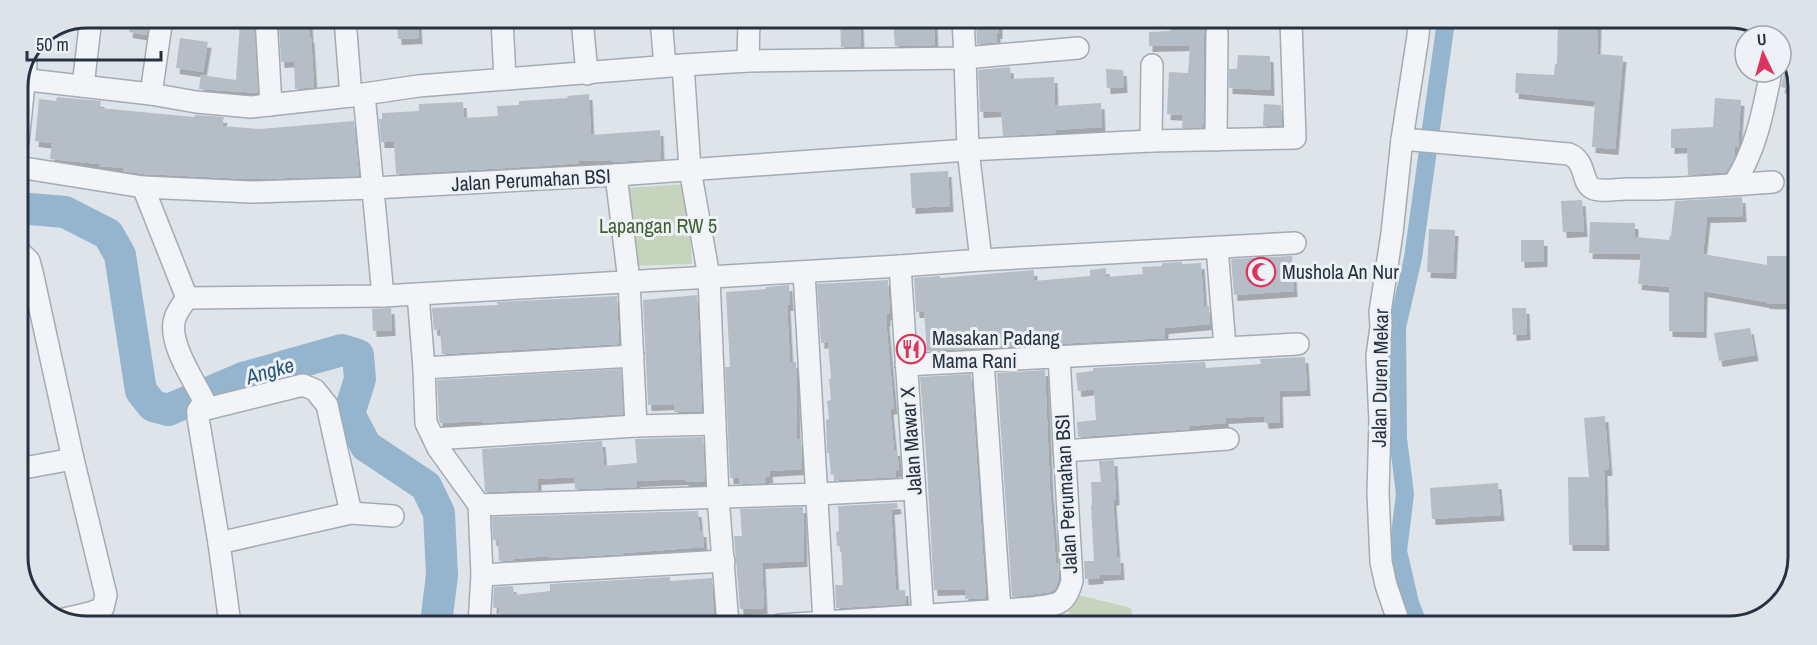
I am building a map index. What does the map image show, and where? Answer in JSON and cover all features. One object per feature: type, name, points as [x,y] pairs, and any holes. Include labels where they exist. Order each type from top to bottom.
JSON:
[{"type":"street","points":[[82,86],[90,28]]},
{"type":"street","points":[[151,94],[161,28]]},
{"type":"street","points":[[267,28],[271,105]]},
{"type":"street","points":[[346,28],[373,188],[383,296]]},
{"type":"street","points":[[503,28],[506,79]]},
{"type":"street","points":[[583,28],[586,74]]},
{"type":"street","points":[[664,28],[674,65],[709,277],[718,497],[727,616]]},
{"type":"street","points":[[748,61],[749,28]]},
{"type":"street","points":[[963,28],[968,150],[981,260]]},
{"type":"street","name":"Jalan Perumahan BSI","points":[[28,169],[143,187],[252,192],[616,175],[968,150],[1151,141],[1295,138],[1291,28]]},
{"type":"street","name":"Jalan Duren Mekar","points":[[1397,616],[1381,562],[1377,356],[1381,327],[1380,312],[1392,233],[1420,142],[1419,28]]},
{"type":"street","points":[[1216,140],[1217,33]]},
{"type":"street","points":[[30,76],[82,86],[250,107],[418,86],[674,65],[748,61],[965,58],[1078,48]]},
{"type":"street","points":[[1151,141],[1152,65]]},
{"type":"street","points":[[1734,184],[1755,144],[1769,84]]},
{"type":"street","points":[[1420,142],[1569,154],[1581,162],[1587,183],[1596,189],[1644,189],[1773,182]]},
{"type":"street","points":[[616,175],[629,281],[636,426]]},
{"type":"street","points":[[143,187],[187,298]]},
{"type":"street","points":[[187,298],[383,296],[1294,243]]},
{"type":"street","points":[[1217,248],[1225,347]]},
{"type":"street","points":[[28,260],[106,596],[103,608],[80,615]]},
{"type":"street","name":"Jalan Mawar X","points":[[900,266],[923,616]]},
{"type":"street","points":[[804,272],[824,616]]},
{"type":"street","points":[[418,294],[426,423],[434,439],[479,505],[482,575],[479,616]]},
{"type":"street","points":[[187,298],[175,318],[173,330],[175,345],[193,379],[201,406],[198,423],[229,616]]},
{"type":"street","points":[[906,365],[1298,344]]},
{"type":"street","points":[[424,368],[633,356]]},
{"type":"street","name":"Jalan Perumahan BSI","points":[[983,616],[1000,610],[1061,603],[1068,595],[1072,581],[1059,357]]},
{"type":"street","points":[[982,361],[1000,610]]},
{"type":"street","points":[[201,406],[303,385],[315,390],[327,405],[351,513]]},
{"type":"street","points":[[434,439],[636,426],[715,424]]},
{"type":"street","points":[[1064,451],[1228,439]]},
{"type":"street","points":[[29,467],[73,459]]},
{"type":"street","points":[[479,505],[818,495],[914,489]]},
{"type":"street","points":[[219,543],[351,513],[393,516]]},
{"type":"street","points":[[482,575],[724,561]]},
{"type":"green space","name":"Lapangan RW 5","points":[[687,184],[692,264],[630,266],[625,188]]},
{"type":"green space","points":[[1074,594],[1131,608],[1132,616],[1068,616]]},
{"type":"building","points":[[130,28],[148,28],[147,35],[129,32]]},
{"type":"building","points":[[240,28],[254,28],[258,93],[199,89],[201,75],[236,80]]},
{"type":"building","points":[[279,28],[310,28],[314,87],[295,89],[294,61],[281,62]]},
{"type":"building","points":[[397,28],[418,28],[419,38],[398,39]]},
{"type":"building","points":[[840,28],[860,28],[861,47],[841,47]]},
{"type":"building","points":[[894,28],[934,28],[935,45],[895,46]]},
{"type":"building","points":[[976,28],[999,28],[997,42],[977,44]]},
{"type":"building","points":[[1170,28],[1205,28],[1203,127],[1182,128],[1183,115],[1167,114],[1169,72],[1188,73],[1190,45],[1149,46],[1149,32],[1170,31]]},
{"type":"building","points":[[1558,28],[1598,28],[1597,54],[1623,56],[1615,149],[1592,147],[1595,101],[1515,93],[1516,73],[1554,75],[1555,64],[1557,64]]},
{"type":"building","points":[[180,38],[208,42],[203,72],[176,68]]},
{"type":"building","points":[[1238,55],[1270,56],[1271,90],[1229,88],[1229,69],[1237,69]]},
{"type":"building","points":[[1010,67],[1011,79],[1054,77],[1055,106],[1101,103],[1102,127],[1056,130],[1056,133],[1003,136],[1001,111],[980,112],[978,70]]},
{"type":"building","points":[[1106,69],[1123,70],[1124,87],[1107,88]]},
{"type":"building","points":[[1782,84],[1788,84],[1788,89],[1781,87]]},
{"type":"building","points":[[589,94],[591,135],[660,130],[661,159],[579,161],[579,163],[541,166],[396,174],[394,142],[381,142],[379,119],[382,119],[382,113],[419,111],[419,104],[463,102],[464,118],[498,116],[497,106],[519,105],[519,101],[568,98],[567,96]]},
{"type":"building","points":[[57,97],[101,101],[100,108],[194,117],[195,115],[224,117],[222,126],[260,129],[354,121],[359,176],[252,179],[144,174],[123,171],[124,168],[99,166],[99,164],[50,159],[52,143],[35,141],[39,99],[56,101]]},
{"type":"building","points":[[1715,98],[1741,100],[1738,147],[1734,147],[1735,156],[1726,172],[1688,175],[1687,147],[1671,148],[1671,129],[1713,127]]},
{"type":"building","points":[[1264,104],[1281,105],[1282,126],[1263,126]]},
{"type":"building","points":[[948,171],[950,206],[912,208],[910,173]]},
{"type":"building","points":[[1742,197],[1743,216],[1707,217],[1703,254],[1767,265],[1767,256],[1788,256],[1788,304],[1766,303],[1704,291],[1703,332],[1669,331],[1669,287],[1638,284],[1641,254],[1589,253],[1590,222],[1635,223],[1635,237],[1669,240],[1675,201]]},
{"type":"building","points":[[1582,200],[1584,231],[1563,232],[1561,201]]},
{"type":"building","points":[[1429,229],[1455,230],[1453,273],[1427,272]]},
{"type":"building","points":[[1521,240],[1544,240],[1544,261],[1521,262]]},
{"type":"building","name":"Mushola An Nur","points":[[1292,256],[1294,291],[1234,295],[1231,259]]},
{"type":"building","points":[[1182,262],[1182,264],[1201,263],[1204,307],[1209,306],[1210,324],[1165,328],[1165,338],[927,351],[924,312],[916,312],[914,278],[1034,270],[1034,281],[1090,276],[1090,270],[1106,268],[1106,277],[1143,274],[1142,267]]},
{"type":"building","points":[[888,280],[890,314],[887,314],[886,321],[894,408],[890,409],[894,450],[897,450],[899,471],[895,471],[896,477],[836,480],[835,474],[831,475],[829,453],[827,453],[826,420],[829,419],[827,401],[831,400],[829,379],[831,379],[828,342],[821,343],[817,284]]},
{"type":"building","points":[[789,285],[790,305],[787,305],[790,362],[796,362],[797,439],[801,439],[802,469],[769,471],[770,477],[766,477],[766,483],[739,484],[739,478],[730,478],[725,367],[730,367],[726,292]]},
{"type":"building","points":[[697,295],[702,412],[674,412],[674,404],[648,405],[643,300]]},
{"type":"building","points":[[617,296],[619,344],[442,354],[440,329],[434,330],[432,308]]},
{"type":"building","points":[[391,308],[392,330],[373,331],[372,309]]},
{"type":"building","points":[[1512,308],[1526,308],[1527,334],[1513,335]]},
{"type":"building","points":[[1750,328],[1755,355],[1719,361],[1714,333]]},
{"type":"building","points":[[1305,357],[1307,390],[1279,391],[1280,422],[1265,423],[1264,416],[1225,418],[1226,423],[1189,426],[1190,429],[1078,437],[1077,422],[1096,420],[1094,389],[1078,391],[1076,373],[1093,371],[1093,368],[1205,362],[1206,368],[1261,364],[1260,359]]},
{"type":"building","points":[[621,369],[623,414],[481,423],[481,421],[440,423],[439,420],[437,380]]},
{"type":"building","points":[[1045,370],[1050,489],[1059,579],[1055,589],[1050,592],[1012,597],[997,373]]},
{"type":"building","points":[[971,374],[986,598],[965,599],[965,589],[934,590],[920,377]]},
{"type":"building","points":[[1605,416],[1609,470],[1604,470],[1606,545],[1569,545],[1568,477],[1589,477],[1584,418]]},
{"type":"building","points":[[703,437],[705,481],[685,482],[685,479],[637,481],[637,487],[575,489],[574,477],[538,479],[538,490],[485,492],[482,449],[602,441],[604,466],[637,463],[635,439]]},
{"type":"building","points":[[1114,460],[1116,499],[1113,500],[1117,557],[1120,557],[1121,574],[1100,575],[1100,578],[1085,579],[1084,561],[1094,561],[1091,482],[1101,482],[1099,461]]},
{"type":"building","points":[[1498,483],[1501,515],[1432,519],[1430,488]]},
{"type":"building","points":[[897,503],[898,508],[891,509],[896,591],[905,590],[906,604],[836,608],[835,585],[843,585],[841,546],[837,546],[836,532],[839,531],[838,506]]},
{"type":"building","points":[[803,507],[804,561],[762,563],[764,608],[740,609],[734,536],[742,536],[740,509]]},
{"type":"building","points":[[698,511],[704,547],[499,561],[498,540],[493,540],[492,517]]},
{"type":"building","points":[[670,577],[670,581],[712,578],[714,616],[500,616],[499,607],[493,608],[494,587],[513,586],[514,595],[550,591],[550,584]]},
{"type":"waterway","points":[[1415,616],[1398,551],[1405,494],[1398,438],[1397,327],[1413,258],[1445,28]]},
{"type":"waterway","name":"Angke","points":[[28,209],[65,212],[108,234],[120,255],[141,391],[153,406],[168,410],[243,378],[342,350],[358,355],[360,379],[349,414],[366,446],[426,486],[439,513],[442,575],[437,616]]},
{"type":"place","name":"Mushola An Nur","points":[[1261,272]]},
{"type":"place","name":"Masakan Padang Mama Rani","points":[[911,349]]}]
